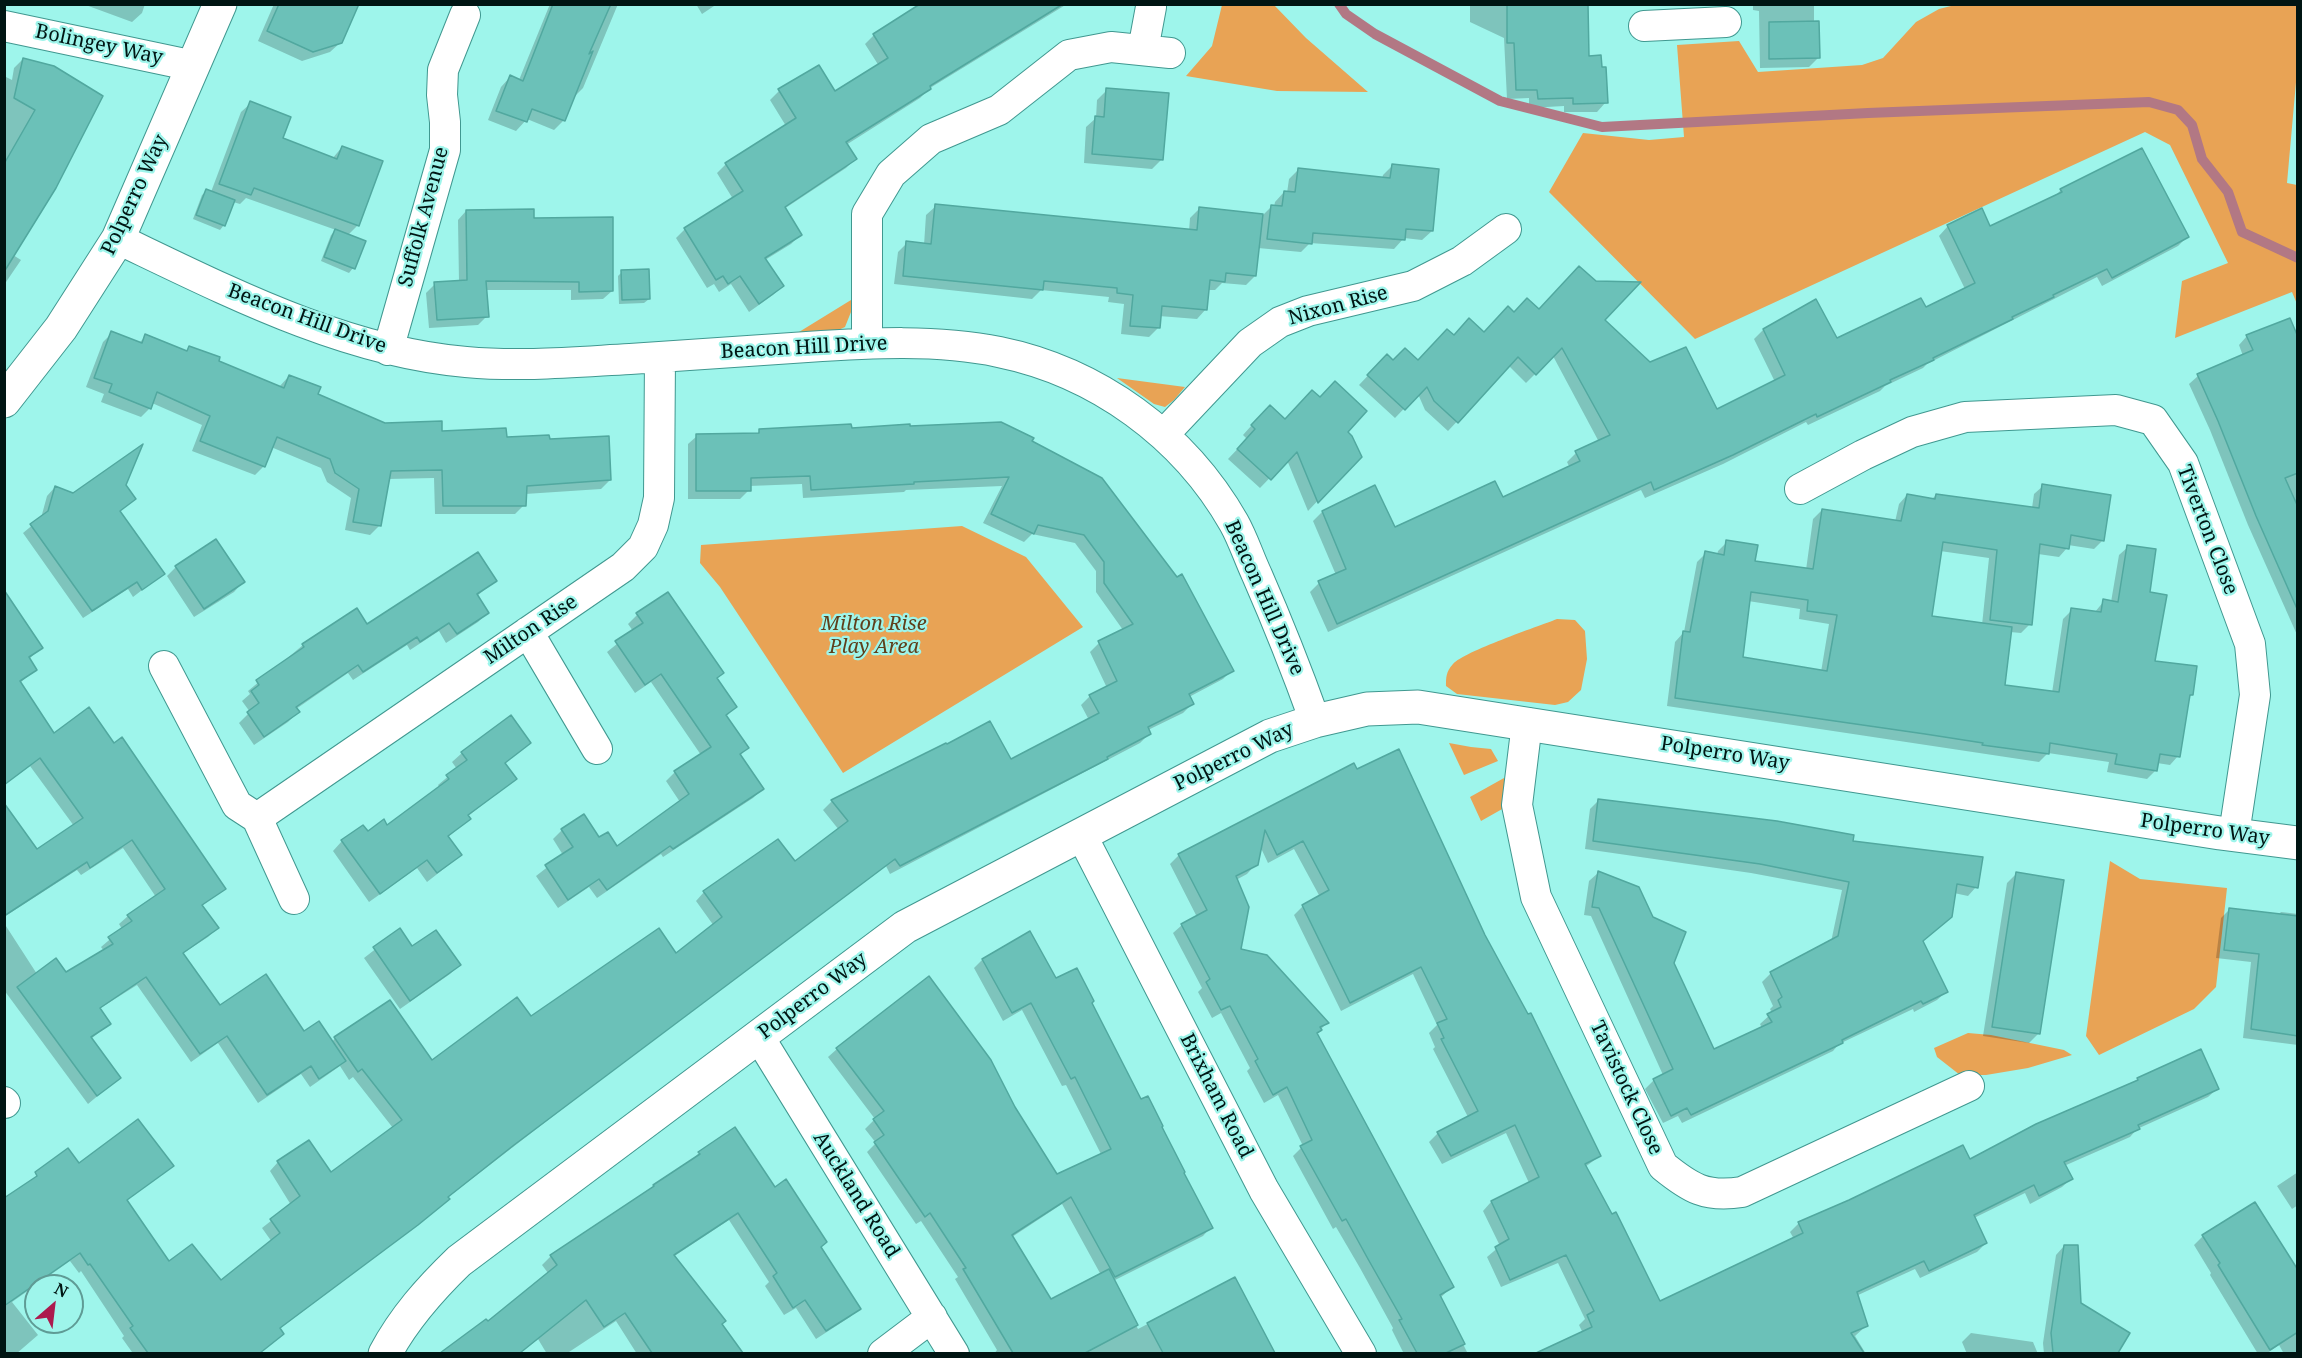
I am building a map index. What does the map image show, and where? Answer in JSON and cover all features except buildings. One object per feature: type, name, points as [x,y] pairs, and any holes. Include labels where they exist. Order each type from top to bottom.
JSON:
[{"type":"street","name":"Polperro Way","points":[[4,400],[61,328],[118,239],[220,4]]},
{"type":"street","points":[[867,343],[867,214],[891,174],[931,139],[999,110],[1069,55],[1111,47],[1157,51],[1151,7]]},
{"type":"street","points":[[1644,26],[1685,14],[1726,22]]},
{"type":"street","name":"Suffolk Avenue","points":[[388,350],[445,150],[443,70],[465,15]]},
{"type":"street","name":"Bolingey Way","points":[[4,26],[194,66]]},
{"type":"street","name":"Nixon Rise","points":[[1164,434],[1250,343],[1280,322],[1308,310],[1413,286],[1462,261],[1506,229]]},
{"type":"street","name":"Beacon Hill Drive","points":[[118,239],[225,289],[320,328],[388,350],[464,362],[538,365],[867,343],[934,344],[998,351],[1059,368],[1116,398],[1164,434],[1204,478],[1235,524],[1287,644],[1315,720]]},
{"type":"street","name":"Milton Rise","points":[[257,819],[623,567],[643,548],[653,525],[659,498],[660,357]]},
{"type":"street","name":"Tiverton Close","points":[[1800,489],[1912,432],[1965,417],[2116,410],[2153,420],[2183,463],[2250,644],[2255,695],[2234,834]]},
{"type":"street","points":[[528,632],[597,748]]},
{"type":"street","points":[[164,666],[237,805],[257,819],[294,899]]},
{"type":"street","name":"Polperro Way","points":[[385,1353],[430,1289],[459,1262],[905,927],[1270,736],[1315,720],[1366,709],[1418,707],[2298,843]]},
{"type":"street","name":"Tavistock Close","points":[[1527,723],[1517,805],[1536,897],[1663,1166],[1684,1183],[1702,1191],[1722,1195],[1742,1192],[1969,1086]]},
{"type":"street","name":"Brixham Road","points":[[1082,834],[1264,1190],[1360,1353]]},
{"type":"street","name":"Auckland Road","points":[[759,1037],[954,1353]]},
{"type":"street","points":[[883,1353],[932,1317]]},
{"type":"green space","points":[[1222,5],[1274,5],[1306,38],[1368,92],[1277,91],[1186,76],[1212,46]]},
{"type":"green space","points":[[1955,5],[2297,5],[2297,71],[2287,183],[2297,185],[2297,304],[2292,292],[2175,338],[2182,281],[2228,263],[2170,145],[2145,132],[1695,339],[1549,192],[1583,133],[1649,140],[1684,137],[1677,45],[1739,41],[1758,72],[1862,65],[1883,58],[1916,22],[1939,9]]},
{"type":"green space","points":[[851,300],[853,307],[845,327],[830,334],[799,332]]},
{"type":"green space","points":[[1117,378],[1185,387],[1165,407],[1154,404]]},
{"type":"green space","name":"Milton Rise Play Area","points":[[962,526],[1026,557],[1083,627],[843,773],[720,587],[700,563],[701,545]]},
{"type":"green space","points":[[1557,619],[1575,620],[1585,631],[1587,659],[1581,690],[1568,702],[1555,705],[1457,694],[1446,686],[1449,670],[1460,659],[1486,646]]},
{"type":"green space","points":[[1449,743],[1491,749],[1498,761],[1464,775]]},
{"type":"green space","points":[[1504,778],[1507,792],[1504,808],[1481,821],[1470,797]]},
{"type":"green space","points":[[2110,861],[2140,879],[2227,888],[2216,987],[2194,1009],[2099,1055],[2086,1036]]},
{"type":"green space","points":[[1968,1033],[1991,1035],[2064,1050],[2072,1055],[2028,1068],[1986,1075],[1960,1075],[1937,1057],[1934,1048]]},
{"type":"waterway","points":[[1339,4],[1346,14],[1375,34],[1500,101],[1602,127],[1868,113],[2149,102],[2178,110],[2192,125],[2202,159],[2228,192],[2242,232],[2298,258]]}]
